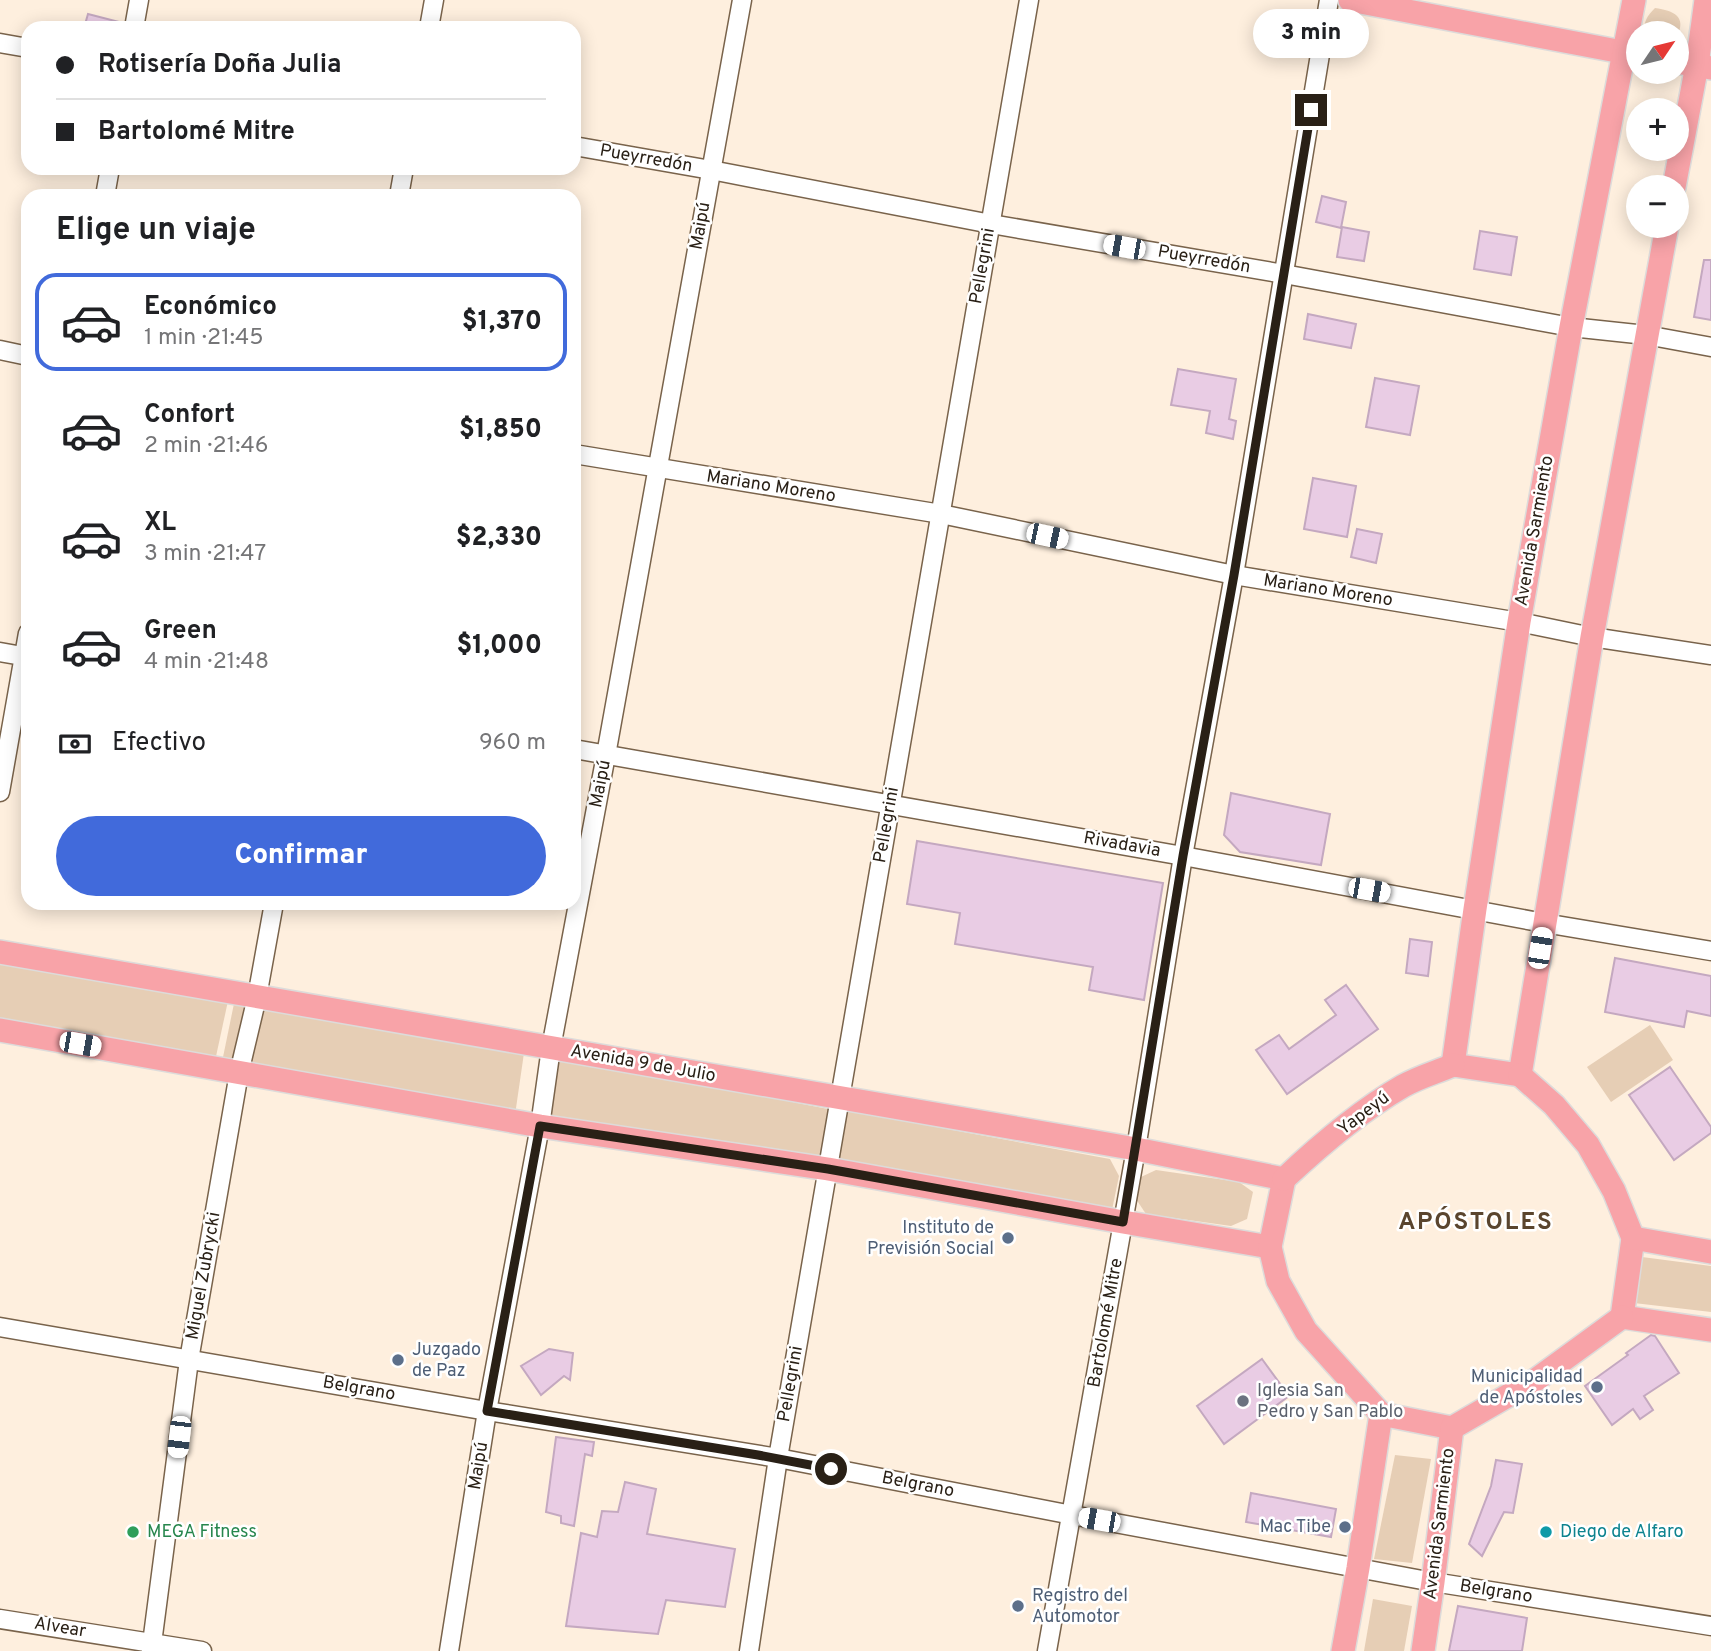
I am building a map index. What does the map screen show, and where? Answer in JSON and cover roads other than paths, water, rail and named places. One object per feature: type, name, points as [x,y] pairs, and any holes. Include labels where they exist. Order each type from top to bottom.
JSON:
[{"type":"main road","points":[[1350,0],[1626,53]]},
{"type":"main road","name":"Avenida Sarmiento","points":[[1633,21],[1634,0]]},
{"type":"main road","points":[[1676,175],[1703,2]]},
{"type":"main road","name":"Avenida Sarmiento","points":[[1453,1065],[1519,622],[1571,327],[1626,77]]},
{"type":"main road","points":[[1520,1075],[1592,637],[1665,238]]},
{"type":"main road","name":"Avenida 9 de Julio","points":[[0,952],[1136,1149],[1284,1179]]},
{"type":"main road","points":[[0,1030],[540,1126],[828,1169],[1270,1247]]},
{"type":"main road","points":[[1453,1065],[1520,1075],[1555,1105],[1588,1146],[1614,1191],[1633,1238],[1622,1317]]},
{"type":"main road","name":"Yapeyú","points":[[1284,1179],[1373,1105],[1405,1084],[1453,1065]]},
{"type":"main road","points":[[1284,1179],[1270,1247],[1279,1281],[1306,1331],[1381,1414],[1343,1651]]},
{"type":"main road","points":[[1633,1238],[1711,1252]]},
{"type":"main road","points":[[1452,1428],[1536,1379],[1622,1317],[1711,1331]]},
{"type":"main road","name":"Avenida Sarmiento","points":[[1381,1414],[1452,1428],[1423,1651]]},
{"type":"street","points":[[135,21],[139,0]]},
{"type":"street","points":[[430,21],[433,0]]},
{"type":"street","name":"Maipú","points":[[581,891],[742,0]]},
{"type":"street","name":"Pellegrini","points":[[749,1651],[778,1458],[1029,0]]},
{"type":"street","name":"Bartolomé Mitre","points":[[1047,1651],[1136,1149],[1183,856],[1234,575],[1329,0]]},
{"type":"street","points":[[0,43],[21,47]]},
{"type":"street","name":"Pueyrredón","points":[[581,147],[991,224],[1571,327],[1646,335],[1711,347]]},
{"type":"street","points":[[0,351],[21,355]]},
{"type":"street","name":"Mariano Moreno","points":[[581,455],[941,514],[1234,575],[1711,655]]},
{"type":"street","points":[[0,652],[21,656]]},
{"type":"street","points":[[0,792],[21,683]]},
{"type":"street","name":"Rivadavia","points":[[581,750],[1711,951]]},
{"type":"street","name":"Miguel Zubrycki","points":[[152,1646],[189,1360],[239,1073],[257,997],[273,910]]},
{"type":"street","name":"Maipú","points":[[449,1651],[487,1411],[577,910]]},
{"type":"street","name":"Belgrano","points":[[0,1327],[778,1458],[1433,1582],[1711,1626]]},
{"type":"street","name":"Alvear","points":[[0,1619],[152,1646],[202,1651]]},
{"type":"place","name":"Instituto de Previsión Social","points":[[1008,1238]]},
{"type":"place","name":"Juzgado de Paz","points":[[398,1360]]},
{"type":"place","name":"Municipalidad de Apóstoles","points":[[1597,1387]]},
{"type":"place","name":"Iglesia San Pedro y San Pablo","points":[[1243,1401]]},
{"type":"place","name":"Mac Tibe","points":[[1345,1527]]},
{"type":"place","name":"MEGA Fitness","points":[[133,1532]]},
{"type":"place","name":"Diego de Alfaro","points":[[1546,1532]]},
{"type":"place","name":"Registro del Automotor","points":[[1018,1606]]},
{"type":"district","name":"APÓSTOLES","points":[[1476,1223]]}]
